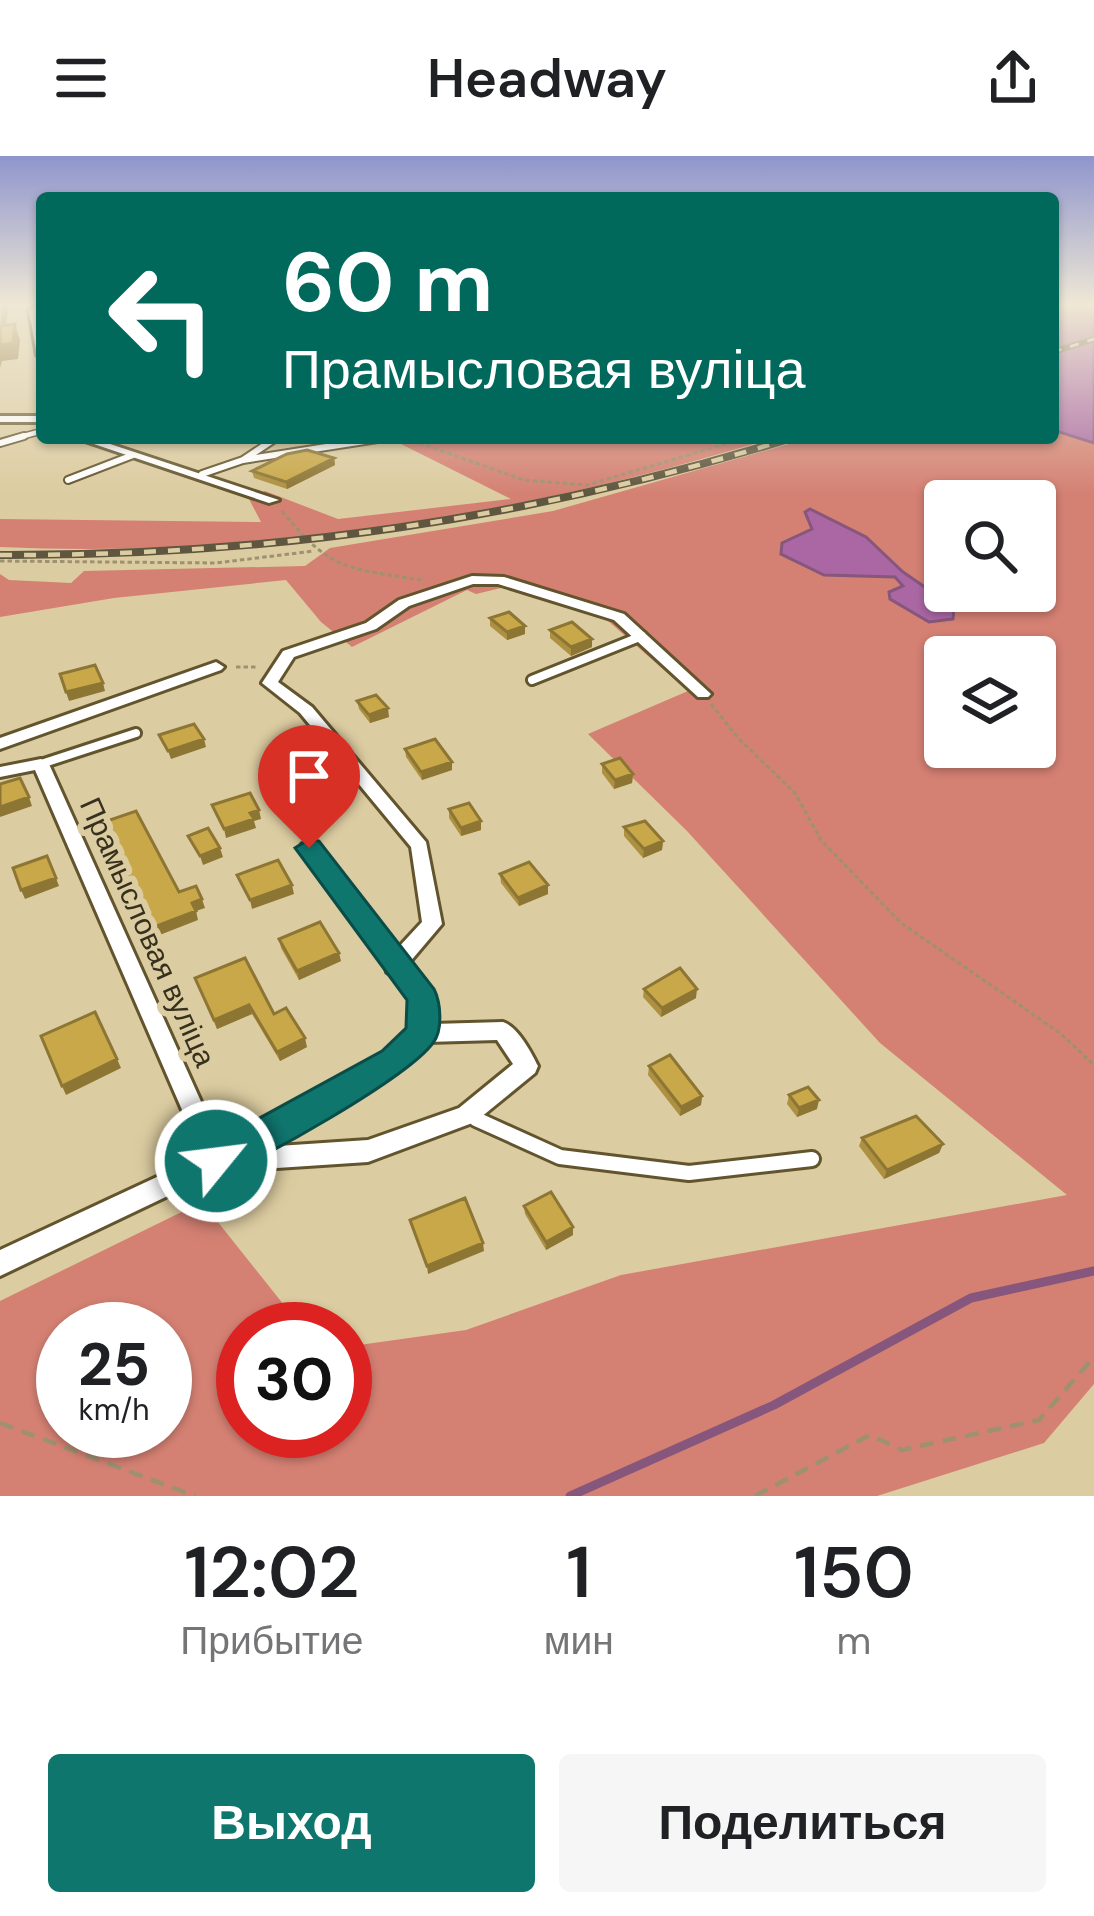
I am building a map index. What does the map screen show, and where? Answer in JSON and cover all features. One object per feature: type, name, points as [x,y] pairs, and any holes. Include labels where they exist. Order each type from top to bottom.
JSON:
[{"type":"street","points":[[0,419],[36,419]]},
{"type":"street","points":[[99,444],[273,500]]},
{"type":"street","points":[[394,966],[432,924],[420,846],[306,710],[270,683],[287,654],[370,626],[404,603],[455,586],[499,580],[619,617],[703,694]]},
{"type":"street","points":[[0,744],[216,667]]},
{"type":"street","points":[[0,772],[41,764]]},
{"type":"street","name":"Прамысловая вуліца","points":[[41,764],[216,1161]]},
{"type":"street","points":[[0,1263],[216,1161],[394,1061],[422,1033],[423,998],[394,966],[309,848]]},
{"type":"street","points":[[216,1161],[368,1150],[467,1115],[527,1066],[503,1031],[422,1033]]},
{"type":"lane","points":[[0,443],[36,433]]},
{"type":"lane","points":[[243,460],[267,444]]},
{"type":"lane","points":[[202,474],[243,460],[346,444]]},
{"type":"lane","points":[[68,480],[133,455]]},
{"type":"lane","points":[[532,680],[642,636]]},
{"type":"lane","points":[[41,764],[136,733]]},
{"type":"lane","points":[[467,1115],[560,1157],[581,1160],[689,1173],[812,1159]]},
{"type":"path","points":[[423,444],[524,480],[586,485],[726,444]]},
{"type":"path","points":[[273,500],[314,551],[343,567],[455,586]]},
{"type":"path","points":[[0,562],[217,563],[314,551]]},
{"type":"path","points":[[216,667],[279,668]]},
{"type":"path","points":[[703,694],[738,738],[795,793],[821,840],[901,923],[1060,1033],[1094,1065]]},
{"type":"path","points":[[754,1496],[871,1435],[902,1450],[1039,1420],[1094,1357]]},
{"type":"path","points":[[0,1423],[196,1496]]},
{"type":"shaded area","points":[[1059,369],[1094,369],[1094,443],[1059,432]]},
{"type":"shaded area","points":[[1059,432],[1094,443],[1094,1384],[1044,1443],[877,1496],[0,1496],[0,1301],[202,1202],[282,1302],[216,1302],[216,1458],[372,1458],[372,1343],[466,1330],[621,1275],[1067,1195],[880,1043],[687,831],[588,734],[688,691],[607,620],[505,587],[476,594],[467,590],[352,647],[321,622],[286,580],[114,598],[0,617],[0,574],[9,580],[71,583],[84,571],[305,566],[330,548],[553,511],[789,444],[1059,444]]},
{"type":"shaded area","points":[[401,444],[752,444],[583,489],[391,526],[196,546],[0,547],[0,519],[261,522],[249,499],[265,491],[338,519],[511,499]]},
{"type":"shaded area","points":[[810,509],[866,537],[924,586],[924,612],[954,612],[953,619],[929,622],[890,599],[889,592],[903,586],[895,577],[824,575],[781,554],[782,543],[812,529],[805,512]]},
{"type":"building","points":[[307,450],[334,458],[286,482],[252,471],[287,454]]},
{"type":"building","points":[[509,612],[525,626],[507,632],[490,618]]},
{"type":"building","points":[[572,622],[592,639],[571,647],[550,630]]},
{"type":"building","points":[[95,665],[103,683],[66,692],[60,674]]},
{"type":"building","points":[[376,695],[388,708],[369,715],[357,701]]},
{"type":"building","points":[[194,724],[204,739],[168,751],[159,735]]},
{"type":"building","points":[[435,739],[452,762],[421,772],[405,749]]},
{"type":"building","points":[[620,758],[633,774],[615,780],[602,764]]},
{"type":"building","points":[[20,778],[29,797],[0,807],[0,784]]},
{"type":"building","points":[[250,793],[259,810],[250,813],[254,819],[224,829],[212,805]]},
{"type":"building","points":[[469,803],[481,821],[461,828],[449,809]]},
{"type":"building","points":[[136,811],[179,892],[196,886],[202,899],[192,903],[196,911],[149,929],[116,844],[106,848],[95,825]]},
{"type":"building","points":[[645,821],[663,841],[644,849],[624,827]]},
{"type":"building","points":[[208,828],[220,848],[200,856],[188,836]]},
{"type":"building","points":[[47,856],[56,878],[21,890],[13,868]]},
{"type":"building","points":[[278,860],[292,885],[250,900],[237,875]]},
{"type":"building","points":[[529,862],[548,885],[518,898],[500,874]]},
{"type":"building","points":[[320,922],[339,953],[297,971],[279,939]]},
{"type":"building","points":[[245,958],[274,1014],[286,1008],[305,1038],[277,1052],[249,1005],[214,1020],[195,978]]},
{"type":"building","points":[[680,968],[697,989],[662,1008],[644,989]]},
{"type":"building","points":[[95,1012],[117,1059],[62,1086],[41,1036]]},
{"type":"building","points":[[670,1055],[702,1096],[681,1107],[649,1066]]},
{"type":"building","points":[[808,1087],[819,1100],[799,1108],[789,1095]]},
{"type":"building","points":[[916,1116],[943,1144],[887,1170],[862,1138]]},
{"type":"building","points":[[551,1192],[573,1227],[546,1242],[524,1206]]},
{"type":"building","points":[[465,1198],[483,1243],[427,1266],[410,1220]]},
{"type":"waterway","points":[[570,1496],[774,1405],[971,1298],[1094,1271]]},
{"type":"railway","points":[[0,555],[203,549],[400,527],[596,491],[771,444]]},
{"type":"route","points":[[216,1161],[394,1061],[422,1033],[423,998],[394,966],[309,848]]}]
